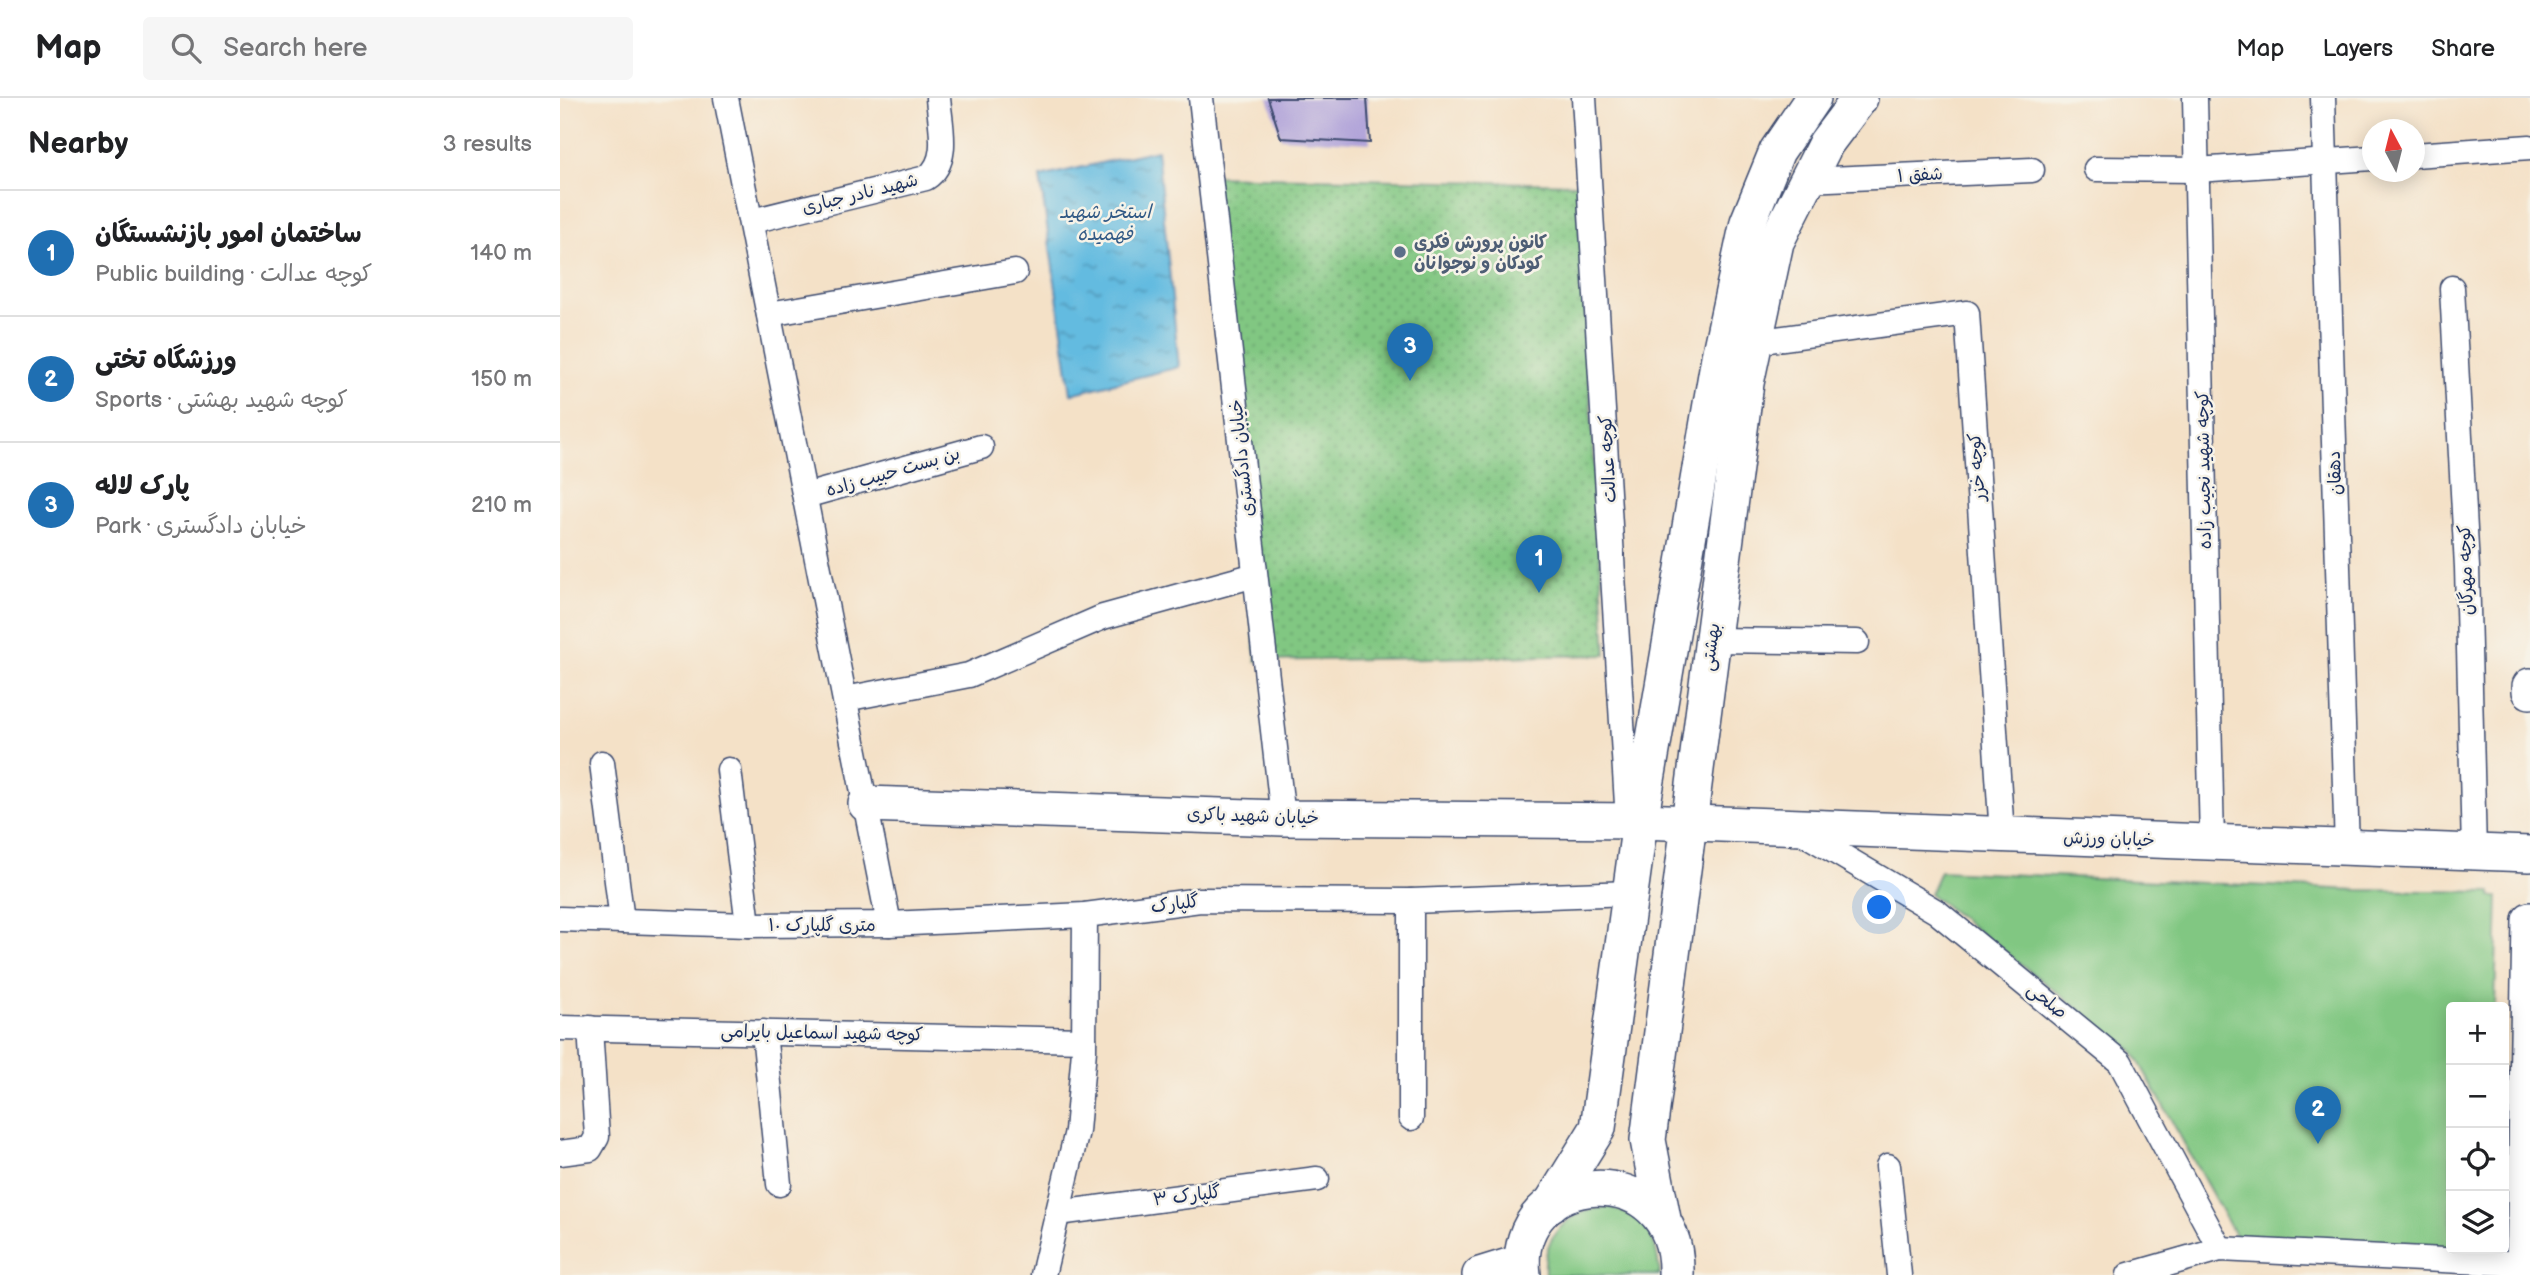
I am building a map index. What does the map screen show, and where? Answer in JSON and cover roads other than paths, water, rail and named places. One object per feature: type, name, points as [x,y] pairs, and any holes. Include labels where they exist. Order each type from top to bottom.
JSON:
[{"type":"main road","points":[[1480,1275],[1523,1269],[1525,1240],[1535,1220],[1550,1204],[1598,1128],[1630,893],[1634,821],[1717,371],[1748,222],[1777,151],[1813,98]]},
{"type":"main road","name":"بهشتی","points":[[1682,1268],[1663,1219],[1648,1140],[1746,383],[1776,242],[1826,144],[1860,98]]},
{"type":"main road","name":"خیابان شهید باکری","points":[[866,804],[1283,818],[1687,823]]},
{"type":"main road","name":"خیابان ورزش","points":[[1687,823],[2530,854]]},
{"type":"main road","points":[[2524,1270],[2530,920]]},
{"type":"main road","points":[[1550,1204],[1569,1193],[1589,1187],[1610,1187],[1630,1193],[1648,1204],[1663,1219]]},
{"type":"street","points":[[726,98],[889,924]]},
{"type":"street","name":"شهید نادر جباری","points":[[752,221],[926,178],[936,172],[942,161],[938,98]]},
{"type":"street","name":"خیابان دادگستری","points":[[1202,98],[1283,818]]},
{"type":"street","name":"کوچه عدالت","points":[[1584,98],[1634,821]]},
{"type":"street","name":"کوچه شهید نجیب زاده","points":[[2195,98],[2213,843]]},
{"type":"street","name":"دهقان","points":[[2323,98],[2347,849]]},
{"type":"street","points":[[2425,154],[2530,148]]},
{"type":"street","points":[[2096,169],[2197,170],[2362,159]]},
{"type":"street","name":"شفق ۱","points":[[1807,180],[2032,170]]},
{"type":"street","points":[[769,314],[1015,272]]},
{"type":"street","name":"کوچه مهرگان","points":[[2452,288],[2467,568],[2473,852]]},
{"type":"street","name":"کوچه خزر","points":[[1755,342],[1967,313],[2002,835]]},
{"type":"street","name":"بن بست حبیب زاده","points":[[805,496],[981,447]]},
{"type":"street","points":[[845,699],[969,675],[1102,617],[1248,577]]},
{"type":"street","points":[[1712,640],[1857,642]]},
{"type":"street","points":[[602,763],[622,921]]},
{"type":"street","points":[[729,770],[748,925]]},
{"type":"street","name":"صلحی","points":[[1795,828],[1937,912],[2120,1062],[2221,1248]]},
{"type":"street","name":"گلپارک","points":[[1084,915],[1200,900],[1411,901],[1630,893]]},
{"type":"street","points":[[1410,1118],[1411,901]]},
{"type":"street","points":[[1043,1275],[1077,1130],[1084,1040],[1084,915]]},
{"type":"street","name":"۱۰ متری گلپارک","points":[[560,919],[748,925],[889,924],[1084,915]]},
{"type":"street","name":"کوچه شهید اسماعیل بایرامی","points":[[560,1028],[1084,1040]]},
{"type":"street","points":[[566,1153],[590,1149],[597,1138],[590,1028]]},
{"type":"street","points":[[764,1032],[779,1184]]},
{"type":"street","points":[[1888,1166],[1899,1275]]},
{"type":"street","name":"گلپارک ۳","points":[[1058,1213],[1317,1179]]},
{"type":"street","points":[[2129,1275],[2221,1248],[2400,1266],[2524,1270]]},
{"type":"water","name":"استخر شهید فهمیده","points":[[1157,150],[1179,367],[1071,394],[1040,177]]},
{"type":"place","name":"کانون پرورش فکری کودکان و نوجوانان","points":[[1400,252]]},
{"type":"place","name":"پارک لاله","points":[[1410,381]]},
{"type":"place","name":"ساختمان امور بازنشستگان","points":[[1539,593]]},
{"type":"place","name":"ورزشگاه تختی","points":[[2318,1144]]}]
